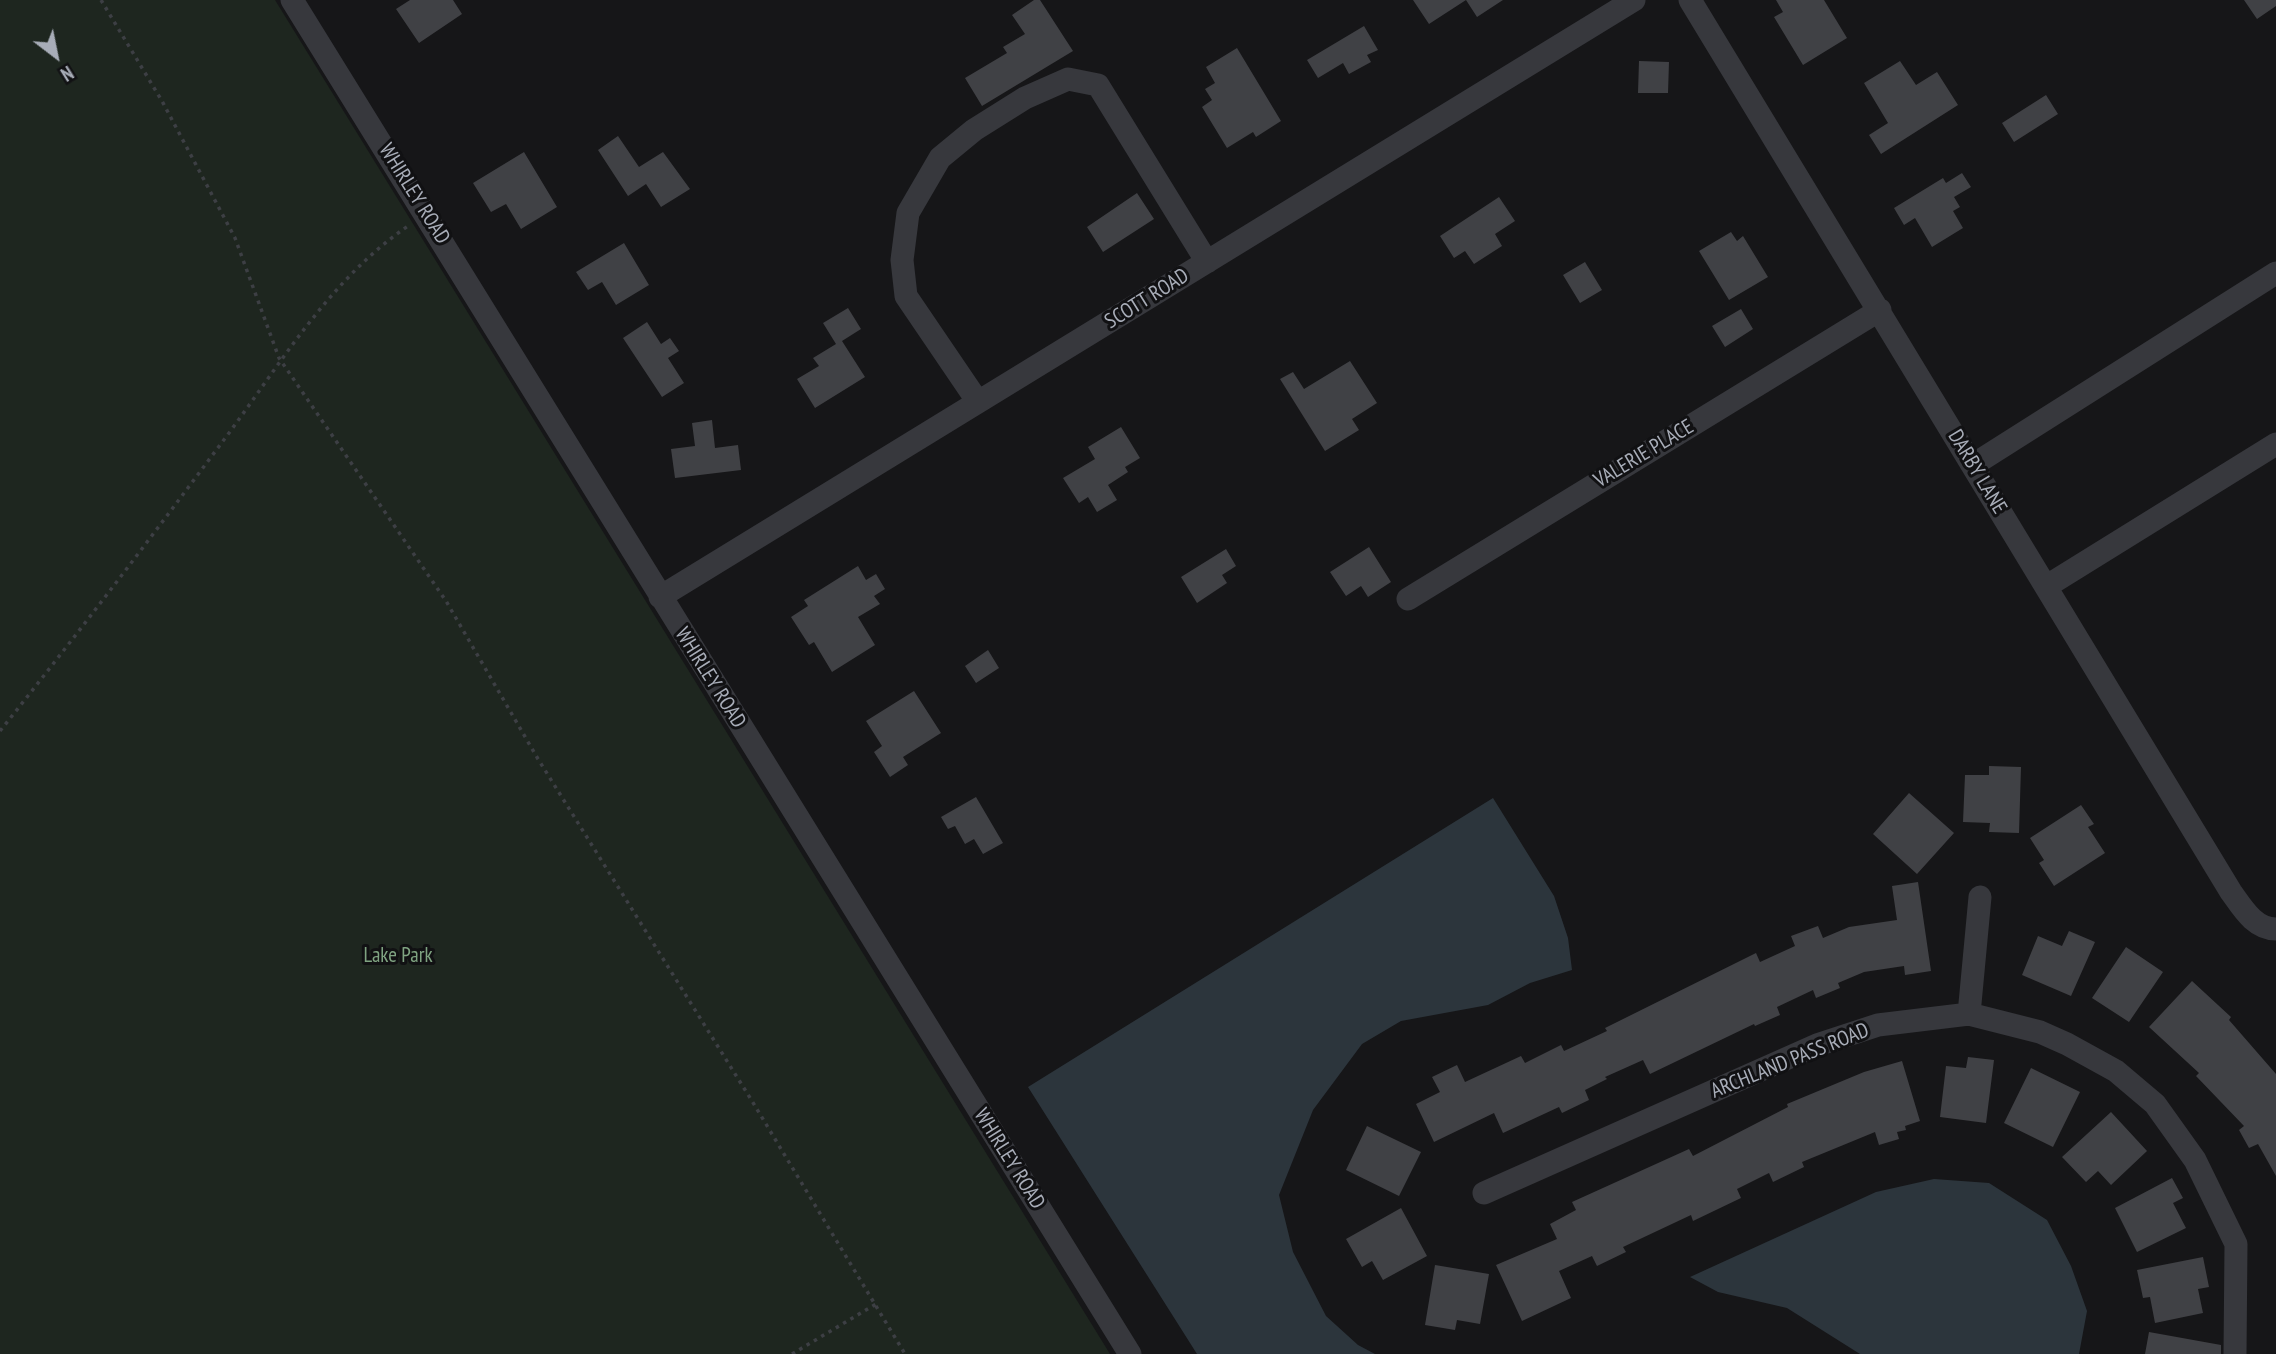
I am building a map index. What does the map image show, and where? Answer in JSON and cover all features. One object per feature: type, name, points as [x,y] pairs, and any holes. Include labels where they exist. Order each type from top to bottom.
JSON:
[{"type":"street","name":"WHIRLEY ROAD","points":[[292,0],[427,213],[660,597],[1130,1354]]},
{"type":"street","name":"SCOTT ROAD","points":[[660,597],[1634,0]]},
{"type":"street","name":"DARBY LANE","points":[[1690,0],[2231,892],[2252,920],[2269,929],[2276,929]]},
{"type":"street","points":[[978,402],[906,296],[902,260],[908,213],[940,158],[974,130],[1025,98],[1068,79],[1098,85],[1207,262]]},
{"type":"street","points":[[1973,465],[2276,273]]},
{"type":"street","name":"VALERIE PLACE","points":[[1408,599],[1880,310]]},
{"type":"street","points":[[2047,586],[2276,444]]},
{"type":"street","points":[[1969,1014],[1980,897]]},
{"type":"street","name":"ARCHLAND PASS ROAD","points":[[1484,1193],[1817,1045],[1878,1025],[1969,1014],[2040,1032],[2067,1044],[2116,1071],[2155,1104],[2195,1160],[2236,1244],[2235,1354]]},
{"type":"path","points":[[101,0],[162,101],[235,238],[282,362],[446,601],[538,759],[905,1354]]},
{"type":"path","points":[[0,731],[339,284],[365,258],[427,213]]},
{"type":"path","points":[[792,1354],[876,1304]]},
{"type":"green space","name":"Lake Park","points":[[0,0],[275,0],[1110,1354],[0,1354]]},
{"type":"shaded area","points":[[1493,798],[1554,896],[1568,938],[1572,970],[1530,983],[1488,1005],[1401,1021],[1362,1044],[1313,1110],[1279,1195],[1293,1252],[1326,1316],[1358,1345],[1375,1354],[1197,1354],[1028,1087]]},
{"type":"shaded area","points":[[1934,1179],[1989,1183],[2047,1220],[2071,1266],[2087,1311],[2079,1354],[1860,1354],[1787,1308],[1718,1292],[1690,1277],[1876,1192]]},
{"type":"building","points":[[410,0],[453,0],[462,14],[419,43],[396,9]]},
{"type":"building","points":[[1034,0],[1040,0],[1073,51],[982,106],[965,78],[1007,53],[1003,47],[1025,34],[1012,15]]},
{"type":"building","points":[[1413,0],[1466,0],[1429,24]]},
{"type":"building","points":[[1466,0],[1503,0],[1477,17]]},
{"type":"building","points":[[1776,0],[1824,0],[1847,38],[1803,65],[1774,17],[1783,12]]},
{"type":"building","points":[[2244,0],[2276,0],[2276,6],[2257,19]]},
{"type":"building","points":[[1364,26],[1378,50],[1367,55],[1371,62],[1349,74],[1343,63],[1318,78],[1307,60]]},
{"type":"building","points":[[1237,48],[1281,121],[1256,137],[1253,132],[1227,148],[1202,107],[1212,100],[1205,89],[1215,83],[1206,67]]},
{"type":"building","points":[[1639,61],[1669,62],[1668,93],[1638,93]]},
{"type":"building","points":[[1900,61],[1916,85],[1937,72],[1958,105],[1881,154],[1869,135],[1888,123],[1864,83]]},
{"type":"building","points":[[2046,95],[2058,114],[2014,142],[2002,123]]},
{"type":"building","points":[[618,136],[639,167],[663,152],[690,189],[661,207],[646,184],[628,196],[598,150]]},
{"type":"building","points":[[524,152],[557,207],[521,229],[506,204],[491,212],[473,183]]},
{"type":"building","points":[[1962,173],[1971,187],[1954,197],[1960,207],[1953,211],[1963,228],[1932,247],[1915,218],[1904,225],[1894,208],[1943,178],[1946,183]]},
{"type":"building","points":[[1137,193],[1154,219],[1103,252],[1087,227]]},
{"type":"building","points":[[1499,197],[1515,221],[1495,234],[1502,246],[1474,264],[1465,251],[1454,258],[1440,236]]},
{"type":"building","points":[[1731,232],[1737,241],[1743,236],[1768,277],[1729,300],[1699,251]]},
{"type":"building","points":[[624,243],[649,285],[616,305],[602,282],[588,290],[576,272]]},
{"type":"building","points":[[1585,262],[1602,290],[1580,303],[1563,275]]},
{"type":"building","points":[[848,308],[861,329],[842,341],[865,377],[815,408],[797,379],[819,366],[813,358],[836,344],[823,323]]},
{"type":"building","points":[[1741,309],[1753,329],[1725,347],[1712,326]]},
{"type":"building","points":[[647,322],[661,344],[670,338],[679,351],[668,358],[684,383],[662,397],[623,338]]},
{"type":"building","points":[[1350,361],[1377,403],[1352,419],[1359,430],[1325,451],[1280,379],[1293,372],[1304,389]]},
{"type":"building","points":[[712,420],[715,448],[738,445],[741,470],[675,478],[671,449],[695,446],[692,423]]},
{"type":"building","points":[[1121,427],[1140,458],[1125,467],[1128,472],[1108,485],[1117,500],[1097,512],[1088,497],[1079,503],[1063,478],[1095,459],[1088,447]]},
{"type":"building","points":[[1369,547],[1391,582],[1368,597],[1361,586],[1346,596],[1330,572]]},
{"type":"building","points":[[1226,549],[1236,566],[1222,575],[1227,583],[1197,603],[1181,577]]},
{"type":"building","points":[[858,566],[866,580],[876,574],[885,589],[874,596],[880,604],[858,617],[875,645],[832,672],[814,642],[809,645],[791,617],[808,606],[804,600]]},
{"type":"building","points":[[988,650],[999,668],[976,683],[965,666]]},
{"type":"building","points":[[914,691],[941,733],[903,757],[908,765],[890,777],[874,752],[882,746],[866,721]]},
{"type":"building","points":[[1989,766],[2021,767],[2019,833],[1989,832],[1990,823],[1963,822],[1965,775],[1989,775]]},
{"type":"building","points":[[1909,793],[1954,833],[1917,874],[1873,834]]},
{"type":"building","points":[[976,797],[1003,843],[983,854],[974,839],[965,844],[955,826],[948,829],[941,817]]},
{"type":"building","points":[[2081,805],[2094,824],[2088,827],[2105,853],[2054,886],[2039,863],[2044,860],[2030,838]]},
{"type":"building","points":[[1918,882],[1931,971],[1905,975],[1904,966],[1864,972],[1838,983],[1840,988],[1816,998],[1813,990],[1777,1007],[1780,1015],[1755,1026],[1754,1024],[1650,1074],[1643,1060],[1605,1077],[1607,1079],[1585,1090],[1589,1100],[1562,1113],[1559,1107],[1503,1133],[1494,1113],[1434,1142],[1416,1104],[1440,1092],[1432,1077],[1457,1065],[1465,1082],[1521,1056],[1525,1063],[1561,1045],[1564,1051],[1756,953],[1760,962],[1795,946],[1791,936],[1818,926],[1823,938],[1849,927],[1897,920],[1892,886]]},
{"type":"building","points":[[2069,931],[2095,942],[2071,996],[2022,975],[2038,936],[2062,946]]},
{"type":"building","points":[[2126,947],[2163,972],[2129,1022],[2092,998]]},
{"type":"building","points":[[2192,981],[2231,1017],[2229,1020],[2276,1074],[2276,1176],[2258,1144],[2249,1148],[2239,1130],[2244,1126],[2196,1076],[2199,1073],[2149,1027]]},
{"type":"building","points":[[1968,1057],[1994,1060],[1986,1123],[1940,1117],[1946,1066],[1966,1068]]},
{"type":"building","points":[[1902,1061],[1920,1121],[1897,1132],[1899,1139],[1879,1145],[1875,1132],[1802,1162],[1804,1167],[1773,1182],[1769,1173],[1737,1189],[1741,1198],[1693,1221],[1691,1215],[1623,1247],[1626,1252],[1597,1266],[1592,1256],[1559,1271],[1571,1298],[1522,1321],[1496,1265],[1557,1239],[1550,1224],[1576,1210],[1572,1202],[1689,1149],[1693,1156],[1788,1107],[1787,1104],[1864,1072]]},
{"type":"building","points":[[2031,1068],[2080,1092],[2053,1147],[2004,1123]]},
{"type":"building","points":[[2111,1112],[2147,1151],[2111,1185],[2098,1171],[2086,1182],[2062,1157]]},
{"type":"building","points":[[1367,1126],[1421,1152],[1399,1196],[1346,1170]]},
{"type":"building","points":[[2172,1178],[2183,1198],[2173,1203],[2186,1228],[2137,1252],[2115,1208]]},
{"type":"building","points":[[1401,1208],[1427,1256],[1383,1280],[1372,1261],[1362,1267],[1346,1239]]},
{"type":"building","points":[[2203,1257],[2209,1287],[2198,1289],[2203,1313],[2155,1323],[2150,1297],[2143,1298],[2137,1270]]},
{"type":"building","points":[[1435,1265],[1489,1274],[1480,1324],[1457,1320],[1455,1330],[1425,1325]]},
{"type":"building","points":[[2149,1332],[2221,1345],[2221,1354],[2145,1354]]}]
